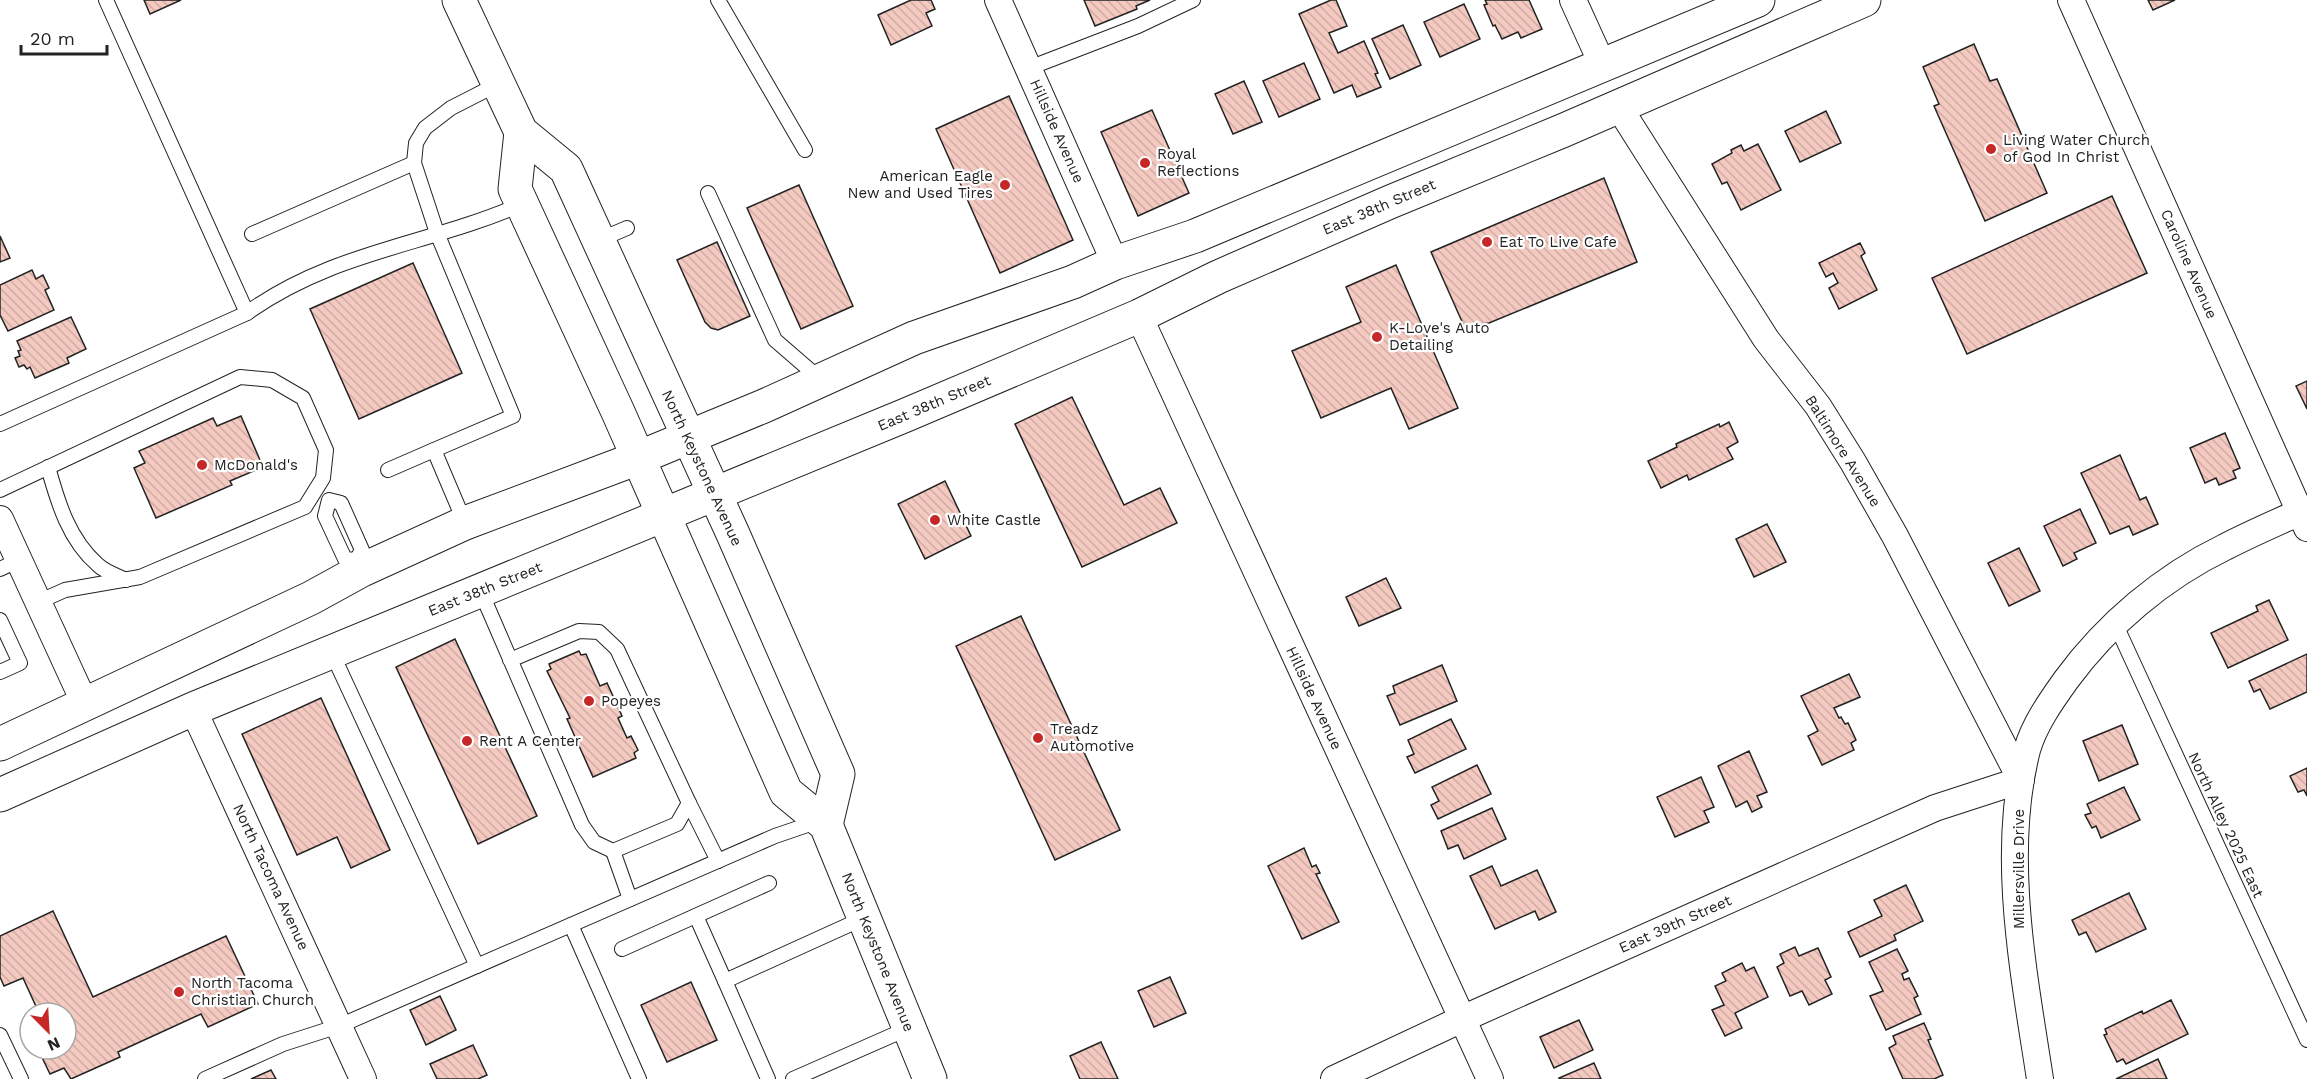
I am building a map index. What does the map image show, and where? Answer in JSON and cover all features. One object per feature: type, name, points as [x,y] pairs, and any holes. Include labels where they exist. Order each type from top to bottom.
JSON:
[{"type":"main road","name":"North Keystone Avenue","points":[[459,0],[521,132],[566,169],[613,234],[687,437],[792,666],[837,774],[823,823]]},
{"type":"main road","points":[[0,744],[311,598],[359,565],[638,458],[764,406],[914,338],[1073,282],[1115,263],[1195,236],[1758,0]]},
{"type":"main road","name":"East 38th Street","points":[[0,795],[193,709],[331,651],[481,592],[906,416],[1139,316],[1239,268],[1864,0]]},
{"type":"main road","name":"North Keystone Avenue","points":[[521,132],[515,189],[638,458],[786,792],[823,823],[930,1079]]},
{"type":"street","name":"Hillside Avenue","points":[[998,0],[1115,263]]},
{"type":"street","points":[[1573,0],[1603,66]]},
{"type":"street","name":"Caroline Avenue","points":[[2071,0],[2305,516]]},
{"type":"street","name":"Baltimore Avenue","points":[[1622,105],[1627,120],[1761,332],[1818,406],[1853,462],[2021,780]]},
{"type":"street","name":"Hillside Avenue","points":[[1139,316],[1490,1079]]},
{"type":"street","name":"Millersville Drive","points":[[2040,1079],[2019,936],[2016,865],[2016,824],[2021,780],[2031,736],[2074,669],[2115,623],[2159,588],[2204,558],[2224,547],[2305,516]]},
{"type":"street","points":[[0,519],[9,565],[38,602],[85,704]]},
{"type":"street","name":"North Tacoma Avenue","points":[[193,709],[363,1079]]},
{"type":"street","name":"East 39th Street","points":[[1334,1079],[1462,1019],[1935,808],[2021,780]]},
{"type":"lane","points":[[106,0],[247,313]]},
{"type":"lane","points":[[718,0],[805,150]]},
{"type":"lane","points":[[1029,68],[1138,26],[1193,0]]},
{"type":"lane","points":[[388,470],[513,416],[437,233],[414,163],[416,143],[424,128],[451,108],[498,84]]},
{"type":"lane","points":[[252,234],[414,163]]},
{"type":"lane","points":[[708,193],[775,340],[820,379]]},
{"type":"lane","points":[[0,424],[247,313],[284,289],[316,273],[390,247],[499,214],[522,204]]},
{"type":"lane","points":[[0,489],[240,377],[273,380],[303,398],[326,450],[324,478],[305,507],[140,577],[65,590],[38,602]]},
{"type":"lane","points":[[434,450],[465,523]]},
{"type":"lane","points":[[48,467],[72,535],[99,566],[126,580]]},
{"type":"lane","points":[[320,486],[328,500],[325,516],[345,559],[359,565],[362,550],[341,503],[328,500]]},
{"type":"lane","points":[[481,592],[582,825],[594,842],[612,851],[630,900]]},
{"type":"lane","points":[[0,620],[20,663],[0,672]]},
{"type":"lane","name":"North Alley 2025 East","points":[[2115,623],[2307,1040]]},
{"type":"lane","points":[[510,660],[579,631],[599,632],[617,649],[718,861]]},
{"type":"lane","points":[[331,651],[477,966]]},
{"type":"lane","points":[[612,851],[677,824],[689,803]]},
{"type":"lane","points":[[205,1079],[283,1044],[339,1026],[775,836],[823,823]]},
{"type":"lane","points":[[622,949],[769,883]]},
{"type":"lane","points":[[696,916],[768,1079]]},
{"type":"lane","points":[[725,981],[864,918]]},
{"type":"lane","points":[[571,925],[639,1079]]},
{"type":"lane","points":[[793,1079],[909,1028]]},
{"type":"lane","points":[[0,1035],[21,1079]]},
{"type":"building","points":[[144,0],[181,0],[150,14]]},
{"type":"building","points":[[911,0],[931,0],[935,9],[926,13],[932,26],[891,45],[878,15]]},
{"type":"building","points":[[1084,0],[1150,0],[1136,6],[1137,9],[1095,26]]},
{"type":"building","points":[[1336,0],[1347,26],[1329,33],[1338,53],[1364,41],[1378,73],[1375,74],[1381,87],[1357,97],[1352,85],[1334,93],[1299,14]]},
{"type":"building","points":[[1485,0],[1529,0],[1542,29],[1521,38],[1518,32],[1502,39],[1495,25],[1493,26],[1484,5],[1487,4]]},
{"type":"building","points":[[2148,0],[2175,0],[2153,10]]},
{"type":"building","points":[[1464,4],[1480,39],[1440,57],[1424,22]]},
{"type":"building","points":[[1403,25],[1421,65],[1390,79],[1372,39]]},
{"type":"building","name":"Living Water Church of God In Christ","points":[[1974,44],[1990,81],[1997,79],[2047,193],[1985,221],[1934,106],[1939,104],[1923,67]]},
{"type":"building","points":[[1304,63],[1320,99],[1279,117],[1263,81]]},
{"type":"building","points":[[1244,81],[1262,122],[1233,134],[1215,94]]},
{"type":"building","name":"American Eagle New and Used Tires","points":[[1009,96],[1073,240],[1000,273],[936,129]]},
{"type":"building","name":"Royal Reflections","points":[[1152,110],[1189,193],[1138,216],[1101,132]]},
{"type":"building","points":[[1826,111],[1841,143],[1800,162],[1785,131]]},
{"type":"building","points":[[1758,144],[1781,190],[1741,210],[1727,182],[1722,184],[1712,164],[1741,145],[1744,151]]},
{"type":"building","points":[[1604,178],[1637,262],[1489,323],[1464,326],[1431,252]]},
{"type":"building","points":[[799,185],[853,306],[801,329],[747,208]]},
{"type":"building","points":[[2112,196],[2147,273],[1967,354],[1932,278]]},
{"type":"building","points":[[0,236],[10,258],[0,262]]},
{"type":"building","points":[[717,242],[750,316],[718,330],[711,328],[705,322],[677,260]]},
{"type":"building","points":[[1860,243],[1865,253],[1861,256],[1877,290],[1839,309],[1829,288],[1838,283],[1833,273],[1826,277],[1819,263]]},
{"type":"building","points":[[413,263],[462,373],[359,419],[310,309]]},
{"type":"building","name":"K-Love's Auto Detailing","points":[[1396,265],[1458,408],[1409,429],[1391,388],[1321,418],[1292,351],[1361,322],[1346,287]]},
{"type":"building","points":[[32,270],[36,279],[43,275],[49,288],[45,290],[54,310],[8,331],[0,315],[0,285]]},
{"type":"building","points":[[71,317],[86,349],[67,358],[69,363],[35,378],[30,367],[27,369],[24,365],[19,367],[15,358],[20,356],[18,351],[21,350],[17,341]]},
{"type":"building","points":[[2307,381],[2307,409],[2296,386]]},
{"type":"building","points":[[1072,397],[1124,505],[1160,488],[1177,523],[1082,567],[1015,424]]},
{"type":"building","name":"McDonald's","points":[[241,416],[263,467],[230,481],[232,485],[156,518],[134,468],[145,463],[139,451],[213,418],[217,426]]},
{"type":"building","points":[[1729,422],[1738,442],[1727,448],[1733,459],[1689,480],[1687,475],[1661,488],[1648,461],[1677,447],[1676,444],[1719,424],[1720,427]]},
{"type":"building","points":[[2225,433],[2240,468],[2233,471],[2236,478],[2219,485],[2216,478],[2205,483],[2190,448]]},
{"type":"building","points":[[2120,455],[2140,500],[2146,497],[2158,524],[2133,535],[2129,526],[2110,534],[2081,473]]},
{"type":"building","name":"White Castle","points":[[945,481],[971,536],[925,559],[898,504]]},
{"type":"building","points":[[2080,509],[2096,543],[2074,553],[2077,559],[2063,566],[2044,526]]},
{"type":"building","points":[[1767,524],[1786,562],[1754,577],[1736,539]]},
{"type":"building","points":[[2019,548],[2040,591],[2009,606],[1988,563]]},
{"type":"building","points":[[1386,578],[1401,608],[1359,626],[1346,597]]},
{"type":"building","points":[[2269,600],[2288,640],[2228,668],[2211,633],[2258,611],[2256,606]]},
{"type":"building","name":"Treadz Automotive","points":[[1021,616],[1120,830],[1055,860],[956,646]]},
{"type":"building","name":"Rent A Center","points":[[455,639],[537,816],[478,844],[396,667]]},
{"type":"building","name":"Popeyes","points":[[579,651],[581,655],[586,654],[600,686],[607,683],[622,716],[618,718],[627,738],[631,736],[638,750],[634,753],[636,758],[593,777],[567,719],[570,718],[547,671],[551,669],[549,664]]},
{"type":"building","points":[[2307,654],[2307,692],[2270,709],[2260,689],[2254,692],[2249,681]]},
{"type":"building","points":[[1442,665],[1457,701],[1400,725],[1387,696],[1395,693],[1393,686]]},
{"type":"building","points":[[1849,674],[1860,697],[1834,708],[1839,718],[1841,717],[1845,724],[1848,723],[1856,740],[1851,743],[1854,750],[1822,765],[1808,736],[1818,731],[1801,696]]},
{"type":"building","points":[[321,698],[390,850],[351,868],[337,837],[297,855],[242,734]]},
{"type":"building","points":[[1451,719],[1466,749],[1415,773],[1407,757],[1414,754],[1408,740]]},
{"type":"building","points":[[2122,725],[2138,764],[2099,781],[2083,741]]},
{"type":"building","points":[[1749,751],[1767,792],[1757,796],[1762,807],[1752,812],[1747,801],[1736,807],[1718,766]]},
{"type":"building","points":[[1477,765],[1491,794],[1438,819],[1431,805],[1439,801],[1432,787]]},
{"type":"building","points":[[2307,768],[2307,796],[2304,790],[2298,792],[2290,776]]},
{"type":"building","points":[[1701,777],[1714,807],[1704,811],[1709,822],[1675,837],[1657,797]]},
{"type":"building","points":[[2124,787],[2140,820],[2101,838],[2096,826],[2092,828],[2085,815],[2091,813],[2087,804]]},
{"type":"building","points":[[1492,808],[1506,839],[1464,859],[1458,845],[1448,849],[1441,831]]},
{"type":"building","points":[[1304,848],[1312,867],[1316,865],[1320,873],[1316,874],[1339,922],[1302,939],[1268,866]]},
{"type":"building","points":[[1492,866],[1501,886],[1537,870],[1556,912],[1539,920],[1535,911],[1495,929],[1470,876]]},
{"type":"building","points":[[1906,885],[1923,921],[1894,935],[1896,940],[1860,957],[1848,932],[1882,916],[1874,900]]},
{"type":"building","points":[[2129,893],[2146,929],[2096,952],[2086,932],[2079,935],[2072,920]]},
{"type":"building","name":"North Tacoma Christian Church","points":[[53,911],[93,997],[226,936],[258,1004],[208,1027],[201,1014],[118,1052],[120,1057],[71,1079],[64,1068],[50,1074],[44,1061],[78,1061],[78,1001],[34,1001],[23,978],[4,986],[0,977],[0,936]]},
{"type":"building","points":[[1795,947],[1799,956],[1818,948],[1831,977],[1825,980],[1832,994],[1809,1005],[1802,991],[1790,996],[1777,967],[1784,963],[1780,954]]},
{"type":"building","points":[[1897,949],[1908,971],[1902,974],[1904,980],[1909,978],[1918,996],[1914,998],[1921,1014],[1886,1030],[1870,996],[1883,991],[1869,962]]},
{"type":"building","points":[[1742,963],[1746,971],[1754,967],[1768,997],[1735,1013],[1742,1028],[1725,1036],[1712,1010],[1724,1005],[1715,986],[1726,981],[1722,973]]},
{"type":"building","points":[[1170,977],[1186,1013],[1154,1027],[1138,991]]},
{"type":"building","points":[[691,982],[717,1040],[667,1062],[641,1005]]},
{"type":"building","points":[[440,996],[456,1030],[426,1045],[410,1010]]},
{"type":"building","points":[[2171,1000],[2188,1034],[2126,1064],[2123,1059],[2117,1062],[2104,1035],[2107,1034],[2105,1029]]},
{"type":"building","points":[[1579,1020],[1593,1050],[1554,1068],[1540,1037]]},
{"type":"building","points":[[1924,1023],[1931,1039],[1928,1040],[1943,1075],[1934,1079],[1903,1079],[1889,1048],[1896,1044],[1893,1036]]},
{"type":"building","points":[[1101,1042],[1118,1079],[1080,1079],[1070,1056]]},
{"type":"building","points":[[473,1045],[487,1075],[478,1079],[437,1079],[430,1064]]},
{"type":"building","points":[[2158,1059],[2167,1079],[2116,1079]]},
{"type":"building","points":[[1594,1063],[1601,1079],[1559,1079],[1559,1078]]},
{"type":"building","points":[[271,1070],[276,1079],[251,1079]]},
{"type":"place","name":"Living Water Church of God In Christ","points":[[1991,149]]},
{"type":"place","name":"Royal Reflections","points":[[1145,163]]},
{"type":"place","name":"American Eagle New and Used Tires","points":[[1005,185]]},
{"type":"place","name":"Eat To Live Cafe","points":[[1487,242]]},
{"type":"place","name":"K-Love's Auto Detailing","points":[[1377,337]]},
{"type":"place","name":"McDonald's","points":[[202,465]]},
{"type":"place","name":"White Castle","points":[[935,520]]},
{"type":"place","name":"Popeyes","points":[[589,701]]},
{"type":"place","name":"Treadz Automotive","points":[[1038,738]]},
{"type":"place","name":"Rent A Center","points":[[467,741]]},
{"type":"place","name":"North Tacoma Christian Church","points":[[179,992]]}]
